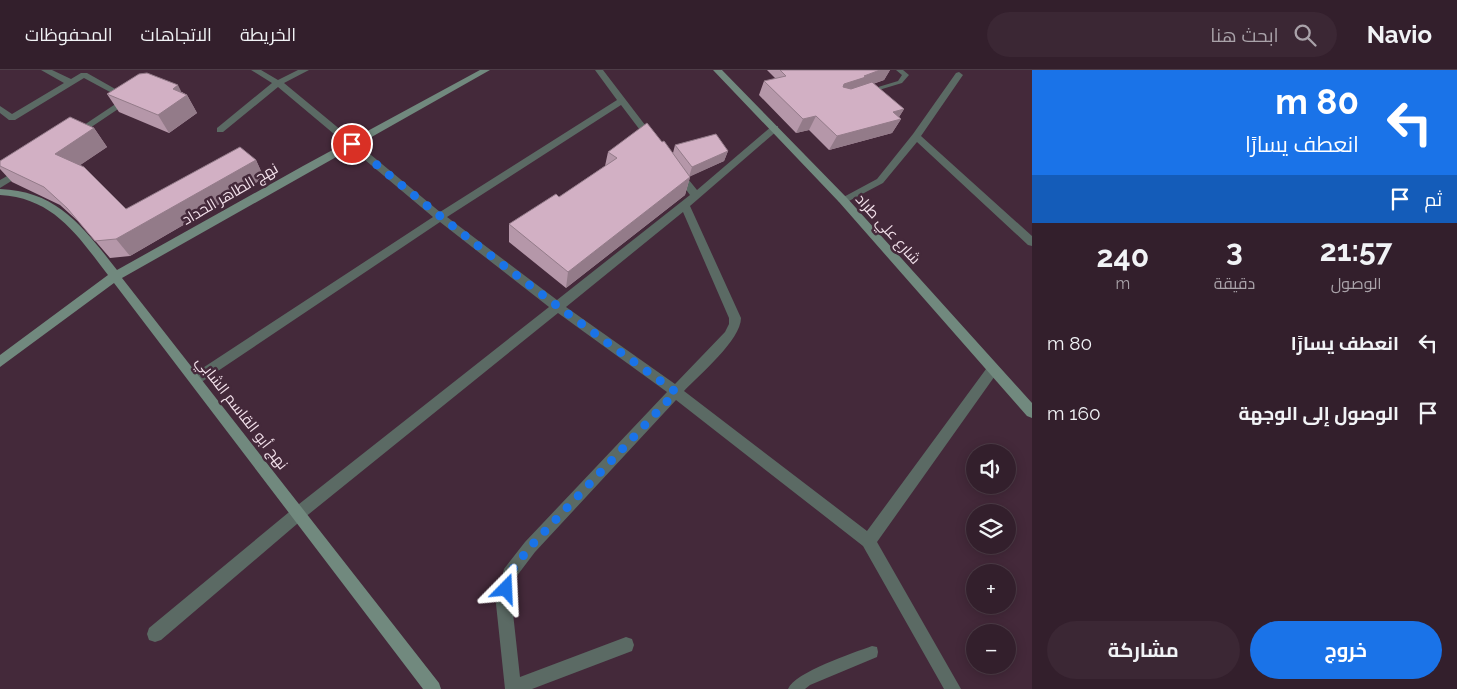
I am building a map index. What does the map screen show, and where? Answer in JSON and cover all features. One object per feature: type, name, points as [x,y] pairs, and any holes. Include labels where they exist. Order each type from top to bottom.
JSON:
[{"type":"street","points":[[45,70],[70,82]]},
{"type":"street","points":[[255,70],[278,83],[440,217],[558,307],[676,392],[868,541],[953,689]]},
{"type":"street","points":[[220,130],[278,83],[305,70]]},
{"type":"street","name":"نهج الطاهر الحداد","points":[[0,362],[114,277],[486,70]]},
{"type":"street","points":[[599,70],[656,145]]},
{"type":"street","name":"شارع علي طراد","points":[[717,70],[843,200],[1032,412]]},
{"type":"street","points":[[0,109],[12,118],[84,75],[132,97],[64,142]]},
{"type":"street","points":[[843,200],[880,181],[916,136],[959,75]]},
{"type":"street","points":[[196,379],[440,217],[622,101]]},
{"type":"street","points":[[155,634],[299,513],[686,205],[775,128]]},
{"type":"street","points":[[916,136],[1032,242]]},
{"type":"street","points":[[668,159],[696,196]]},
{"type":"street","points":[[0,185],[32,163]]},
{"type":"street","name":"نهج أبو القاسم الشابي","points":[[0,192],[33,196],[57,209],[84,236],[433,689]]},
{"type":"street","points":[[626,646],[513,689],[504,604],[509,574],[530,547],[729,335],[735,325],[735,318],[686,205]]},
{"type":"street","points":[[868,541],[993,368]]},
{"type":"lane","points":[[858,95],[900,82],[906,74],[899,70]]},
{"type":"lane","points":[[796,689],[805,680],[872,652]]},
{"type":"building","points":[[780,70],[880,70],[844,84],[843,87],[851,89],[872,82],[904,109],[893,112],[901,119],[837,136],[816,116],[803,119],[764,81],[786,76]]},
{"type":"building","points":[[147,73],[178,85],[173,89],[187,95],[158,115],[107,94],[139,74]]},
{"type":"building","points":[[70,117],[94,128],[55,154],[84,167],[126,209],[240,147],[256,160],[116,239],[95,241],[67,208],[44,187],[0,166],[0,161]]},
{"type":"building","points":[[647,123],[662,142],[664,141],[690,177],[568,272],[509,224],[556,194],[559,197],[617,158],[608,152]]},
{"type":"building","points":[[716,134],[728,151],[692,167],[675,145]]},
{"type":"route","points":[[352,144],[469,240],[676,392],[530,547],[509,574],[506,589]]}]
